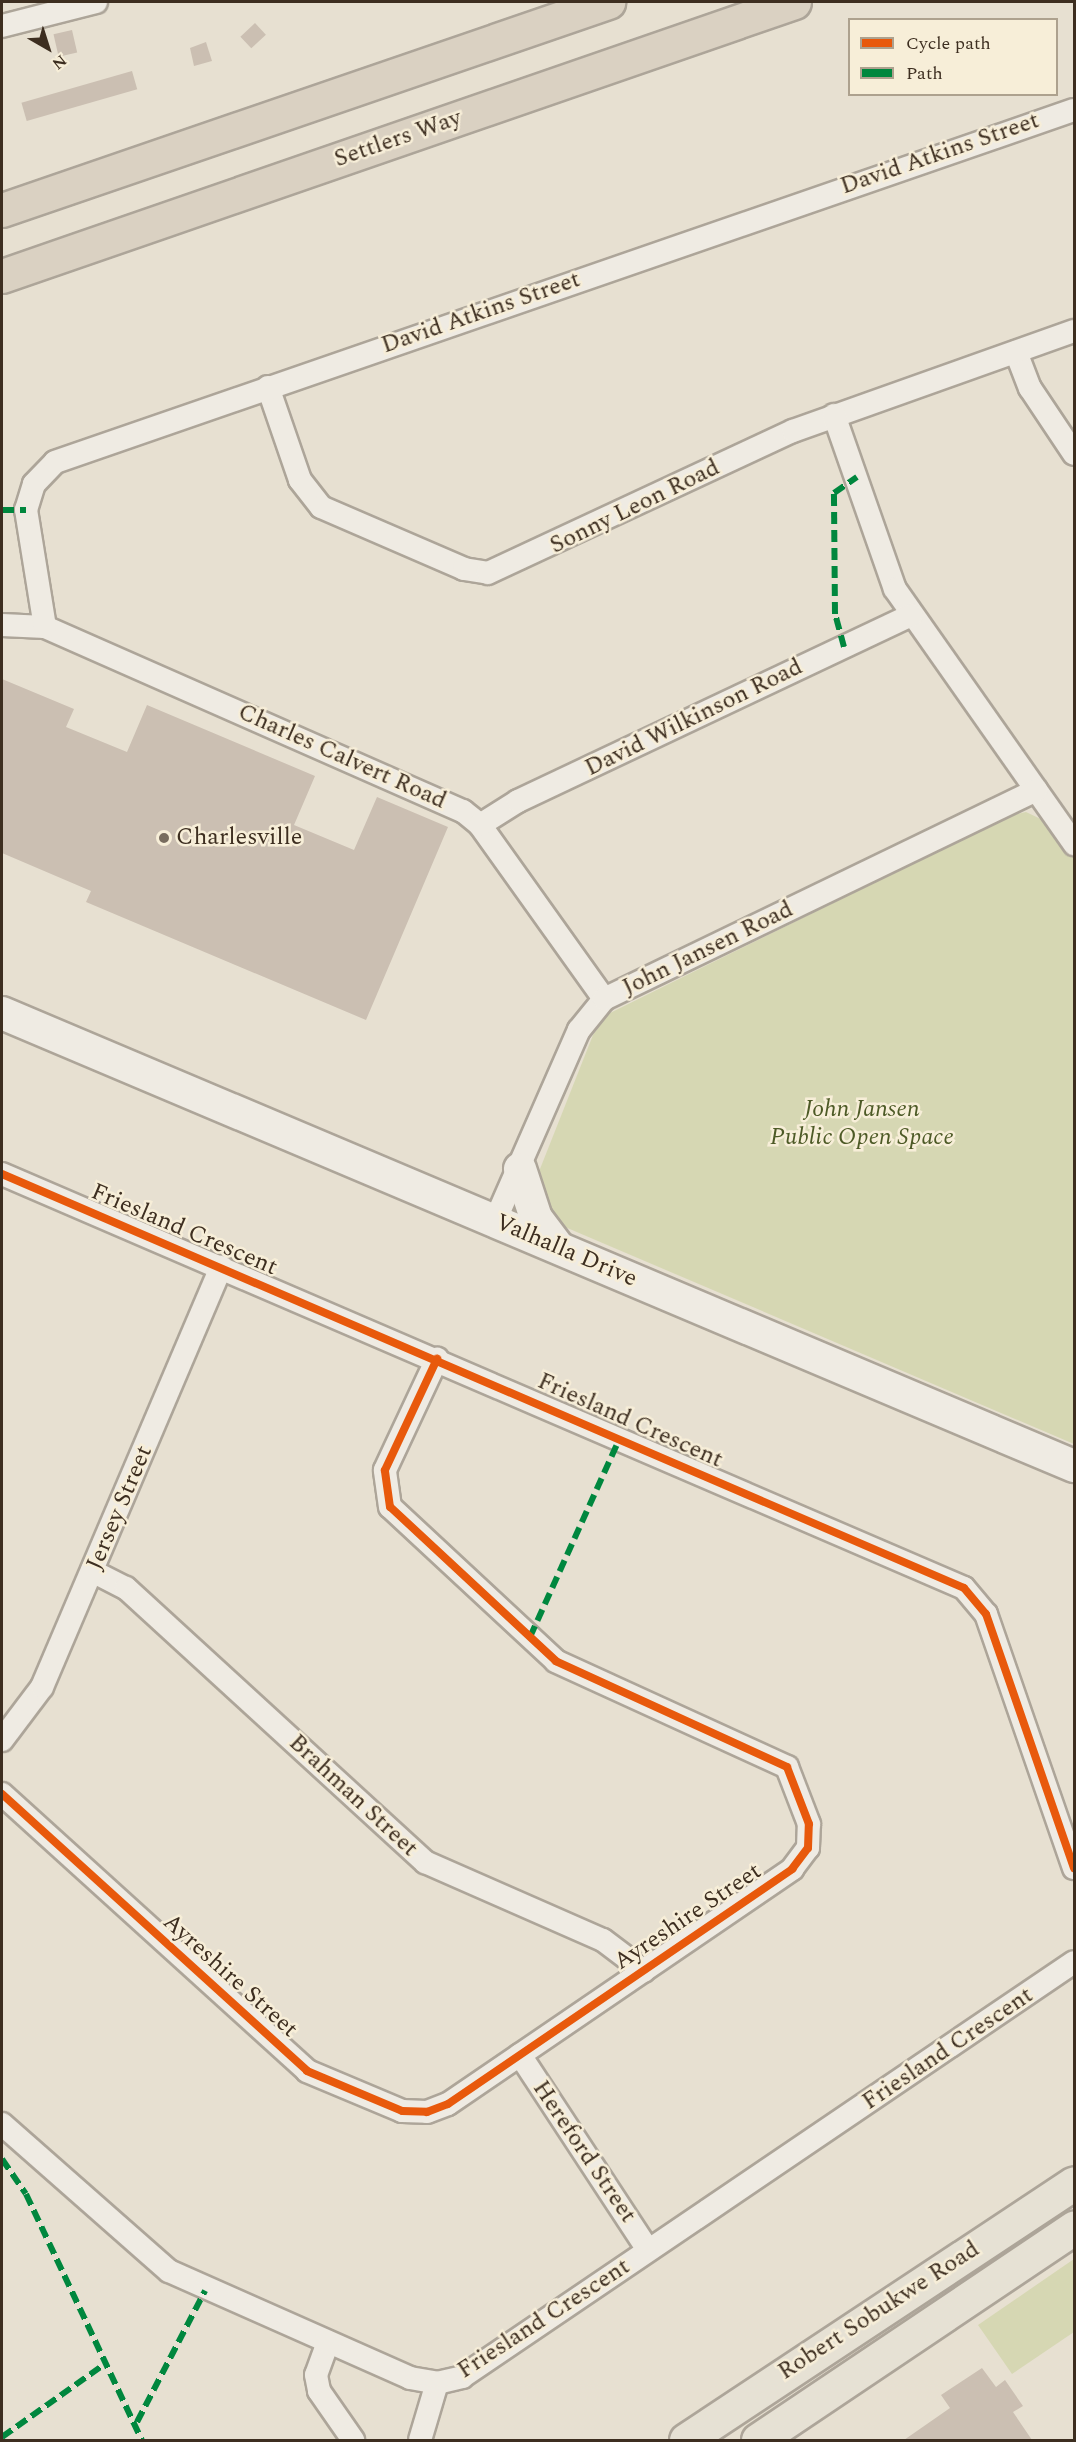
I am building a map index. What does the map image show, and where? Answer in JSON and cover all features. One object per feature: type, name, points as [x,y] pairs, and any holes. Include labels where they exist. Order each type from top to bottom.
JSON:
[{"type":"highway","points":[[2,210],[608,2]]},
{"type":"highway","name":"Settlers Way","points":[[2,276],[794,2]]},
{"type":"main road","name":"Valhalla Drive","points":[[2,996],[57,1035]]},
{"type":"main road","name":"Valhalla Drive","points":[[2,1013],[1074,1466]]},
{"type":"main road","points":[[520,1169],[536,1218],[558,1247]]},
{"type":"main road","name":"Robert Sobukwe Road","points":[[686,2440],[1074,2183]]},
{"type":"main road","name":"Robert Sobukwe Road","points":[[758,2440],[1074,2228]]},
{"type":"street","points":[[2,26],[89,2]]},
{"type":"street","name":"David Atkins Street","points":[[45,627],[26,510],[46,469],[72,455],[1074,110]]},
{"type":"street","name":"Sonny Leon Road","points":[[268,387],[300,480],[321,507],[481,573],[502,570],[834,415],[1074,331]]},
{"type":"street","points":[[1016,352],[1030,388],[1074,454]]},
{"type":"street","points":[[834,415],[896,589],[911,615],[1074,844]]},
{"type":"street","name":"David Wilkinson Road","points":[[480,825],[518,801],[911,615]]},
{"type":"street","name":"Charles Calvert Road","points":[[2,625],[45,627],[452,806],[480,825],[604,999]]},
{"type":"street","name":"John Jansen Road","points":[[495,1221],[520,1169],[579,1030],[604,999],[1036,790]]},
{"type":"street","name":"Friesland Crescent","points":[[3,1180],[221,1267],[964,1588],[986,1614],[1074,1868]]},
{"type":"street","name":"Jersey Street","points":[[2,1740],[42,1687],[93,1572],[221,1267]]},
{"type":"street","name":"Ayreshire Street","points":[[2,1794],[307,2072],[402,2111],[427,2112],[520,2055],[792,1869],[808,1848],[805,1810],[793,1777],[775,1758],[556,1661],[390,1507],[385,1470],[437,1359]]},
{"type":"street","name":"Brahman Street","points":[[93,1572],[126,1588],[424,1862],[603,1941],[644,1971]]},
{"type":"street","name":"Friesland Crescent","points":[[5,2135],[169,2271],[410,2378],[437,2383],[462,2377],[1074,1962]]},
{"type":"street","name":"Hereford Street","points":[[520,2055],[648,2250]]},
{"type":"street","points":[[328,2342],[316,2375],[319,2391],[352,2440]]},
{"type":"street","points":[[420,2440],[437,2383]]},
{"type":"green space","name":"John Jansen Public Open Space","points":[[1026,812],[1047,822],[1074,859],[1074,1444],[565,1227],[547,1208],[538,1174],[593,1035],[608,1014],[1009,816]]},
{"type":"green space","points":[[1074,2259],[1074,2332],[1012,2374],[978,2325]]},
{"type":"building","points":[[255,23],[266,35],[251,48],[240,37]]},
{"type":"building","points":[[72,30],[77,52],[59,57],[53,34]]},
{"type":"building","points":[[206,42],[212,61],[194,66],[190,48]]},
{"type":"building","points":[[132,71],[137,89],[27,121],[21,103]]},
{"type":"building","name":"Charlesville","points":[[2,679],[74,709],[66,727],[127,752],[147,705],[315,776],[294,825],[354,850],[377,797],[448,827],[366,1020],[86,902],[91,891],[2,853]]},
{"type":"building","points":[[982,2368],[996,2387],[1005,2380],[1023,2406],[1013,2412],[1032,2440],[904,2440],[950,2408],[941,2395]]},
{"type":"marked path","points":[[844,647],[835,614],[834,493],[857,477]]},
{"type":"marked path","points":[[2,510],[26,510]]},
{"type":"marked path","points":[[530,1637],[620,1438]]},
{"type":"marked path","points":[[2,2159],[26,2194],[142,2440]]},
{"type":"marked path","points":[[137,2422],[205,2291]]},
{"type":"marked path","points":[[2,2437],[106,2363]]},
{"type":"cycle path","points":[[2,1174],[964,1588],[986,1614],[1074,1868]]},
{"type":"cycle path","points":[[2,1794],[307,2071],[402,2111],[427,2112],[448,2104],[792,1869],[808,1848],[809,1824],[787,1767],[556,1661],[390,1507],[385,1470],[437,1359]]},
{"type":"place","name":"Charlesville","points":[[164,838]]}]
